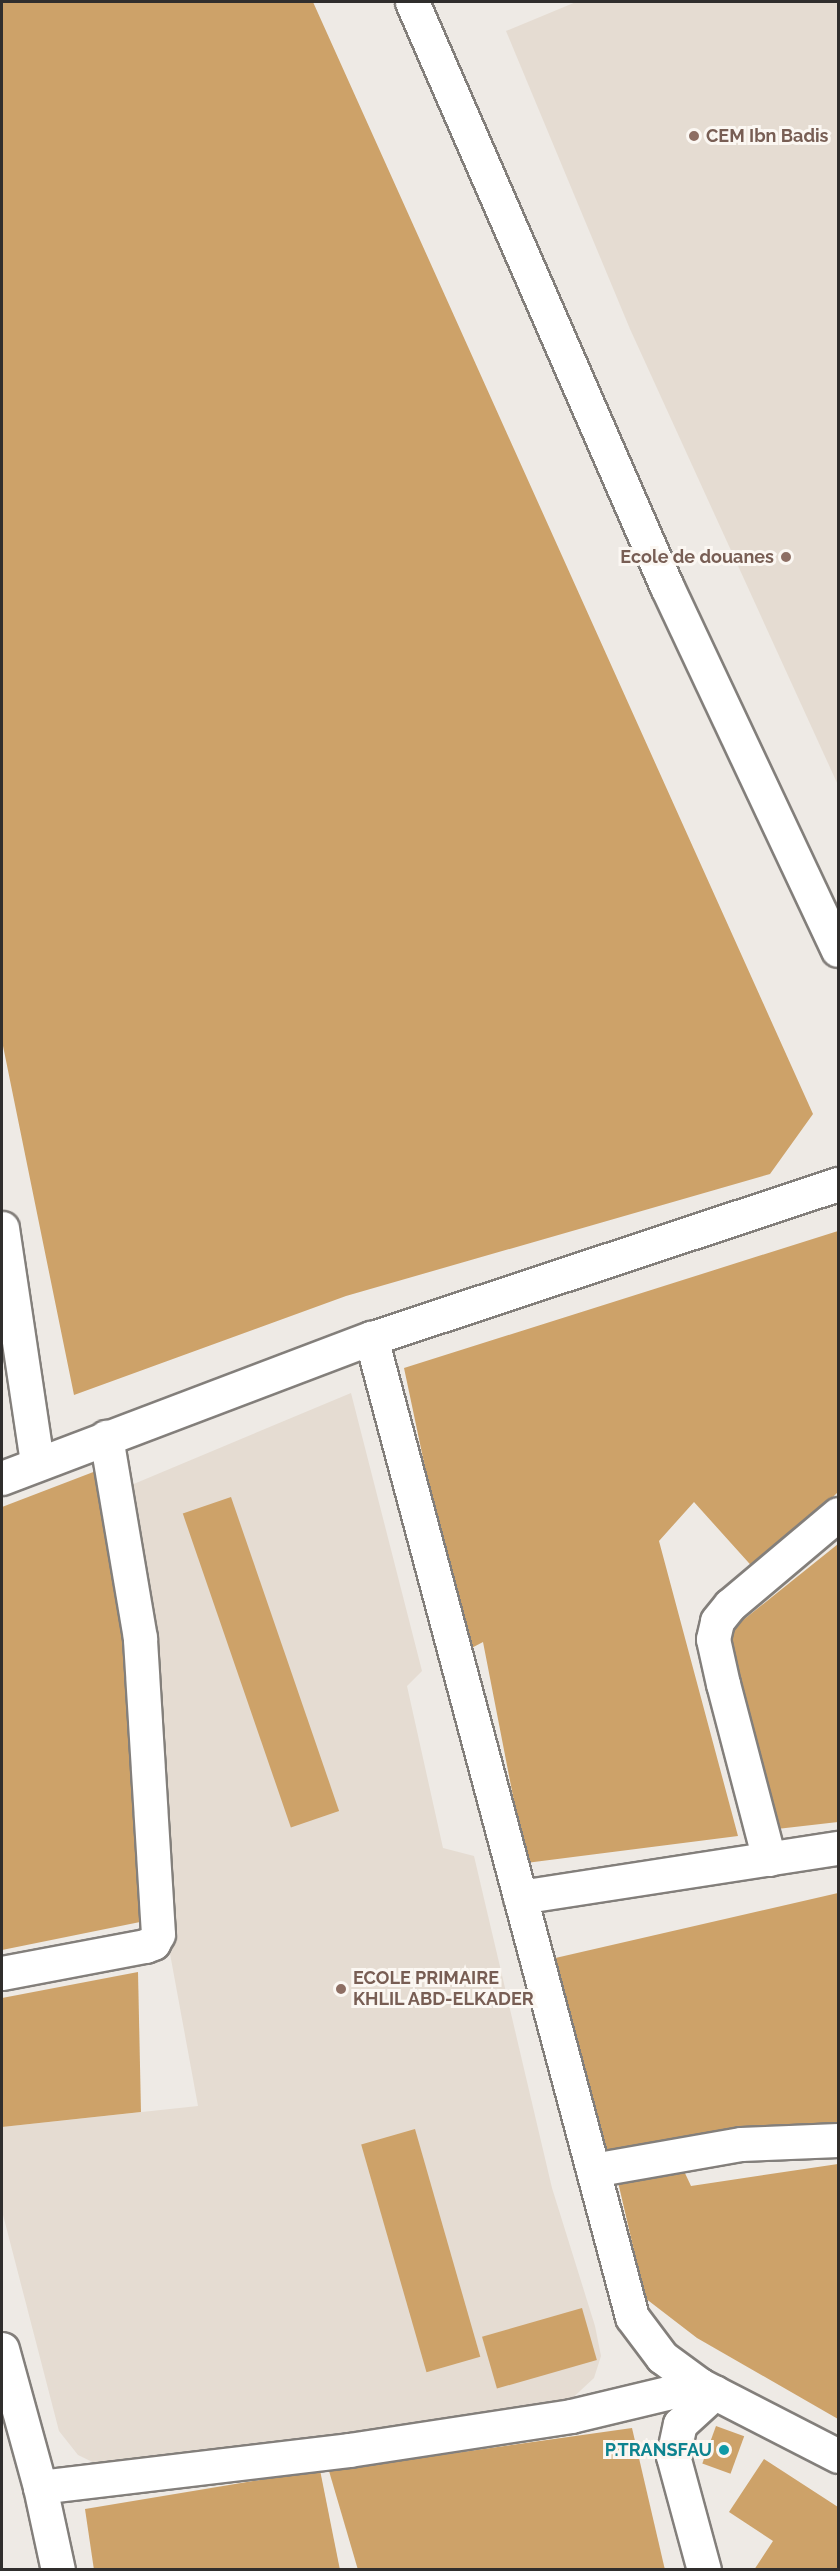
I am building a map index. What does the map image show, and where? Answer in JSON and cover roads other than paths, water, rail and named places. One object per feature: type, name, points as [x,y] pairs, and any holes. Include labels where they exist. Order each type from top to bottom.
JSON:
[{"type":"street","points":[[412,2],[667,587],[838,950]]},
{"type":"street","points":[[2,1478],[371,1338],[838,1184]]},
{"type":"street","points":[[2,1228],[7,1302],[37,1463]]},
{"type":"street","points":[[371,1338],[632,2317],[662,2357],[707,2388],[838,2456]]},
{"type":"street","points":[[2,1973],[145,1946],[153,1943],[158,1934],[140,1638],[106,1437]]},
{"type":"street","points":[[769,1859],[713,1639],[717,1621],[730,1605],[838,1514]]},
{"type":"street","points":[[520,1897],[838,1848]]},
{"type":"street","points":[[593,2170],[741,2144],[838,2140]]},
{"type":"street","points":[[2,2349],[40,2487],[58,2570]]},
{"type":"street","points":[[40,2487],[349,2450],[571,2416],[707,2388]]},
{"type":"street","points":[[704,2570],[673,2456],[680,2424],[707,2388]]},
{"type":"place","name":"CEM Ibn Badis","points":[[694,136]]},
{"type":"place","name":"Ecole de douanes","points":[[786,557]]},
{"type":"place","name":"ECOLE PRIMAIRE KHLIL ABD-ELKADER","points":[[341,1989]]},
{"type":"place","name":"P.TRANSFAU","points":[[724,2450]]}]
